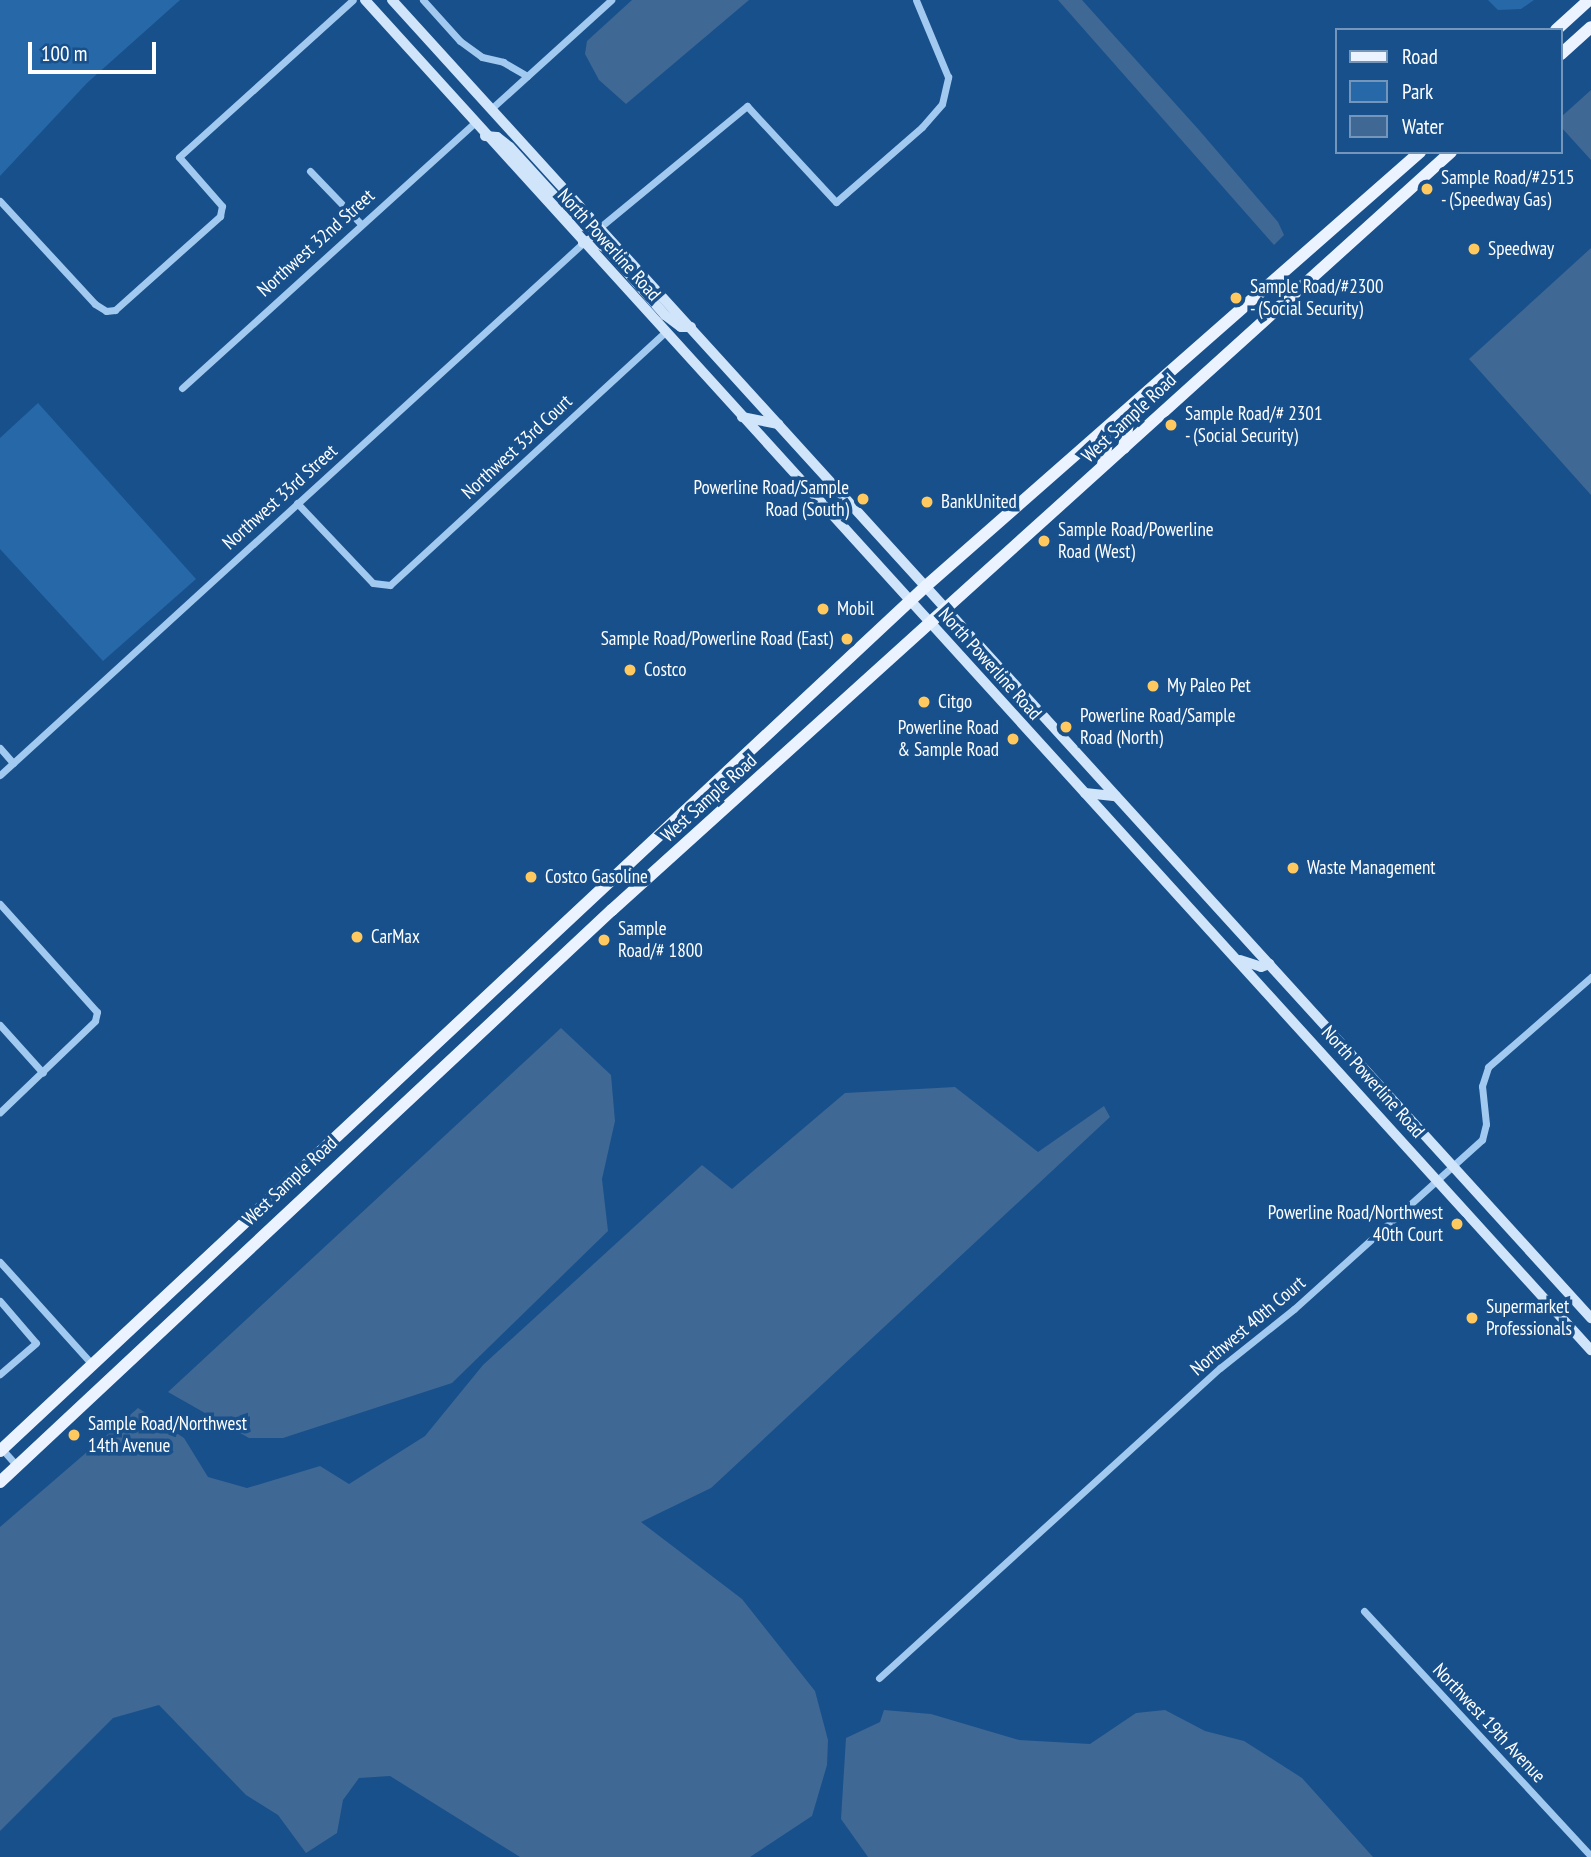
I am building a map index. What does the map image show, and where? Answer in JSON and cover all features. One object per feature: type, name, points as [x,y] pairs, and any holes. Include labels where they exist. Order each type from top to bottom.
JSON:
[{"type":"main road","name":"North Powerline Road","points":[[365,0],[1591,1350]]},
{"type":"main road","name":"North Powerline Road","points":[[392,0],[1591,1318]]},
{"type":"main road","points":[[1558,28],[1589,0]]},
{"type":"main road","points":[[1563,52],[1591,27]]},
{"type":"main road","points":[[485,135],[510,147],[582,226],[599,228]]},
{"type":"main road","name":"West Sample Road","points":[[0,1447],[926,586],[1418,154]]},
{"type":"main road","name":"West Sample Road","points":[[0,1482],[429,1078],[1449,154]]},
{"type":"main road","points":[[583,243],[591,240],[607,249],[665,315],[681,327],[691,327]]},
{"type":"main road","points":[[1124,448],[1131,408]]},
{"type":"main road","points":[[742,417],[778,424]]},
{"type":"main road","points":[[1101,469],[1110,426]]},
{"type":"main road","points":[[1085,793],[1119,797]]},
{"type":"main road","points":[[1237,959],[1261,967],[1270,965],[1268,981],[1273,999]]},
{"type":"street","points":[[0,201],[95,304],[106,311],[115,310],[220,216],[222,206],[179,157],[353,0]]},
{"type":"street","points":[[423,0],[471,49],[527,76]]},
{"type":"street","points":[[492,108],[611,0]]},
{"type":"street","points":[[599,228],[747,106],[836,202],[922,127],[942,104],[948,77],[916,0]]},
{"type":"street","name":"Northwest 32nd Street","points":[[181,388],[360,223],[474,123]]},
{"type":"street","points":[[310,171],[360,223]]},
{"type":"street","name":"Northwest 33rd Street","points":[[0,775],[583,243]]},
{"type":"street","name":"Northwest 33rd Court","points":[[297,503],[373,583],[390,585],[665,332]]},
{"type":"street","points":[[0,748],[13,763]]},
{"type":"street","points":[[0,904],[97,1012],[95,1021],[0,1112]]},
{"type":"street","name":"Northwest 40th Court","points":[[879,1678],[1220,1368],[1482,1140],[1486,1124],[1482,1086],[1488,1068],[1591,977]]},
{"type":"street","points":[[0,1025],[43,1073]]},
{"type":"street","points":[[0,1262],[90,1362]]},
{"type":"street","points":[[0,1301],[36,1343],[0,1374]]},
{"type":"street","points":[[0,1447],[17,1466]]},
{"type":"street","name":"Northwest 19th Avenue","points":[[1364,1611],[1591,1856]]},
{"type":"green space","points":[[0,0],[180,0],[87,83],[0,176]]},
{"type":"green space","points":[[1488,0],[1534,0],[1521,9],[1498,10]]},
{"type":"green space","points":[[38,403],[196,579],[103,661],[0,549],[0,438]]},
{"type":"water","points":[[632,0],[749,0],[626,104],[599,80],[585,54],[587,41]]},
{"type":"water","points":[[1058,0],[1082,0],[1199,130],[1278,222],[1284,235],[1274,245]]},
{"type":"water","points":[[1591,90],[1591,160],[1563,129],[1563,115]]},
{"type":"water","points":[[1591,248],[1591,495],[1469,359]]},
{"type":"water","points":[[561,1028],[611,1075],[615,1121],[602,1179],[608,1231],[452,1383],[283,1438],[249,1438],[168,1392]]},
{"type":"water","points":[[955,1087],[1038,1152],[1104,1106],[1110,1117],[711,1488],[641,1522],[742,1599],[815,1691],[828,1740],[827,1765],[812,1816],[750,1857],[520,1857],[390,1776],[359,1778],[343,1800],[337,1833],[306,1853],[278,1815],[246,1795],[159,1705],[113,1718],[0,1831],[0,1527],[138,1408],[184,1438],[208,1477],[247,1488],[320,1466],[349,1484],[425,1436],[483,1365],[702,1165],[732,1189],[845,1093]]},
{"type":"water","points":[[884,1710],[931,1714],[1019,1740],[1090,1744],[1136,1713],[1165,1710],[1205,1731],[1244,1741],[1302,1778],[1373,1857],[868,1857],[841,1819],[846,1738],[880,1722]]},
{"type":"place","name":"Sample Road/#2515 - (Speedway Gas)","points":[[1427,189]]},
{"type":"place","name":"Speedway","points":[[1474,249]]},
{"type":"place","name":"Sample Road/#2300 - (Social Security)","points":[[1236,298]]},
{"type":"place","name":"Sample Road/# 2301 - (Social Security)","points":[[1171,425]]},
{"type":"place","name":"Powerline Road/Sample Road (South)","points":[[863,499]]},
{"type":"place","name":"BankUnited","points":[[927,502]]},
{"type":"place","name":"Sample Road/Powerline Road (West)","points":[[1044,541]]},
{"type":"place","name":"Mobil","points":[[823,609]]},
{"type":"place","name":"Sample Road/Powerline Road (East)","points":[[847,639]]},
{"type":"place","name":"Costco","points":[[630,670]]},
{"type":"place","name":"My Paleo Pet","points":[[1153,686]]},
{"type":"place","name":"Citgo","points":[[924,702]]},
{"type":"place","name":"Powerline Road/Sample Road (North)","points":[[1066,727]]},
{"type":"place","name":"Powerline Road & Sample Road","points":[[1013,739]]},
{"type":"place","name":"Waste Management","points":[[1293,868]]},
{"type":"place","name":"Costco Gasoline","points":[[531,877]]},
{"type":"place","name":"CarMax","points":[[357,937]]},
{"type":"place","name":"Sample Road/# 1800","points":[[604,940]]},
{"type":"place","name":"Powerline Road/Northwest 40th Court","points":[[1457,1224]]},
{"type":"place","name":"Supermarket Professionals","points":[[1472,1318]]},
{"type":"place","name":"Sample Road/Northwest 14th Avenue","points":[[74,1435]]}]
